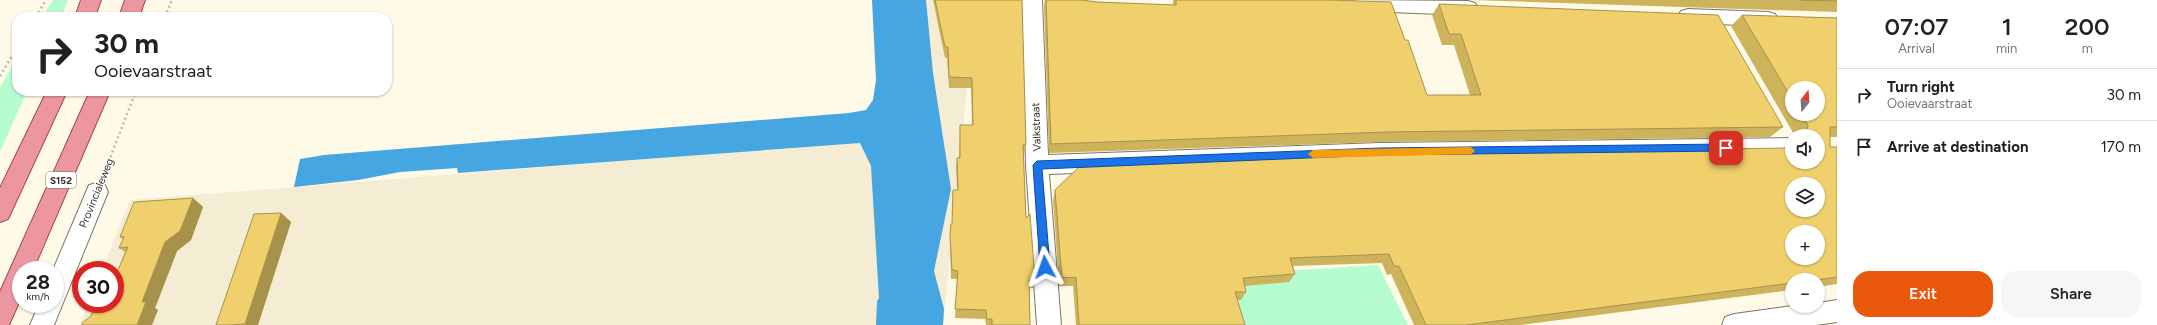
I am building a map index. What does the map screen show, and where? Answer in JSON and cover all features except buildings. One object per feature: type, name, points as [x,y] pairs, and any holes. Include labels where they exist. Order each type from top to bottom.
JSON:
[{"type":"main road","points":[[87,12],[91,0]]},
{"type":"main road","points":[[131,12],[135,0]]},
{"type":"main road","points":[[0,212],[55,96]]},
{"type":"main road","name":"S152","points":[[25,261],[98,96]]},
{"type":"main road","name":"S152","points":[[0,319],[12,291]]},
{"type":"street","name":"Valkstraat","points":[[1032,0],[1037,165],[1049,325]]},
{"type":"street","points":[[1344,3],[1486,8]]},
{"type":"street","points":[[1667,15],[1783,19]]},
{"type":"street","points":[[1714,17],[1726,38]]},
{"type":"street","points":[[1778,127],[1785,138]]},
{"type":"street","points":[[1037,165],[1380,152],[1785,147]]},
{"type":"street","name":"Provincialeweg","points":[[64,272],[97,192]]},
{"type":"street","points":[[1734,325],[1837,311]]},
{"type":"street","points":[[42,325],[47,313]]},
{"type":"path","points":[[39,12],[46,0]]},
{"type":"path","points":[[167,12],[172,0]]},
{"type":"path","points":[[0,76],[12,56]]},
{"type":"path","name":"Provincialeweg","points":[[97,192],[134,96]]},
{"type":"shaded area","points":[[921,0],[976,0],[943,325],[80,325],[85,313],[124,313],[124,261],[106,261],[130,200],[899,139]]},
{"type":"green space","points":[[53,0],[68,0],[63,12],[45,12]]},
{"type":"green space","points":[[12,67],[12,96],[25,96],[0,152],[0,87]]},
{"type":"green space","points":[[1378,265],[1408,325],[1237,325],[1230,301],[1238,287],[1285,271]]},
{"type":"water","points":[[872,0],[926,0],[933,73],[951,189],[934,271],[944,309],[943,325],[876,325],[877,301],[879,298],[871,166],[860,143],[458,173],[457,168],[400,172],[358,180],[294,187],[300,159],[324,155],[849,113],[866,110],[873,100],[876,80]]},
{"type":"slow traffic","points":[[1313,154],[1471,151]]},
{"type":"route","points":[[1045,267],[1037,165],[1380,152],[1726,148]]}]
